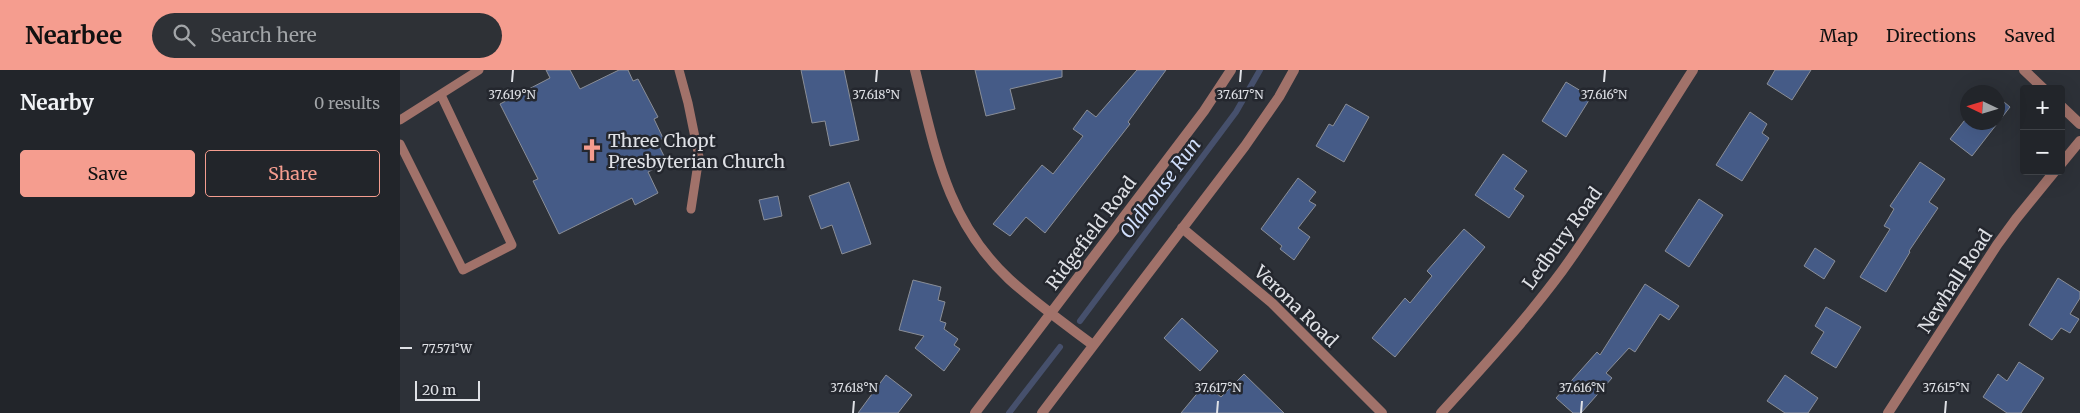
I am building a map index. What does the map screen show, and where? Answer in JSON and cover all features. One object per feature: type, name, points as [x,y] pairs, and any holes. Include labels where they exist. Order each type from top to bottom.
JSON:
[{"type":"street","points":[[915,70],[939,166],[948,192],[963,223],[986,255],[1009,280],[1093,345]]},
{"type":"street","name":"Ridgefield Road","points":[[975,413],[1204,111],[1231,70]]},
{"type":"street","points":[[1042,413],[1245,146],[1280,97],[1294,70]]},
{"type":"street","name":"Ledbury Road","points":[[1441,413],[1491,359],[1561,272],[1604,210],[1693,70]]},
{"type":"street","points":[[2024,70],[2040,85]]},
{"type":"street","points":[[2065,110],[2080,124]]},
{"type":"street","points":[[2065,159],[2080,141]]},
{"type":"street","name":"Newhall Road","points":[[1888,413],[1997,245],[2052,175]]},
{"type":"street","name":"Verona Road","points":[[1182,228],[1272,302],[1382,413]]},
{"type":"lane","points":[[400,120],[479,70]]},
{"type":"lane","points":[[679,70],[688,102],[699,157],[691,209]]},
{"type":"lane","points":[[400,144],[463,270],[512,245],[441,95]]},
{"type":"building","name":"Three Chopt Presbyterian Church","points":[[546,70],[570,70],[580,89],[619,70],[628,70],[633,81],[638,79],[658,117],[654,119],[663,138],[657,142],[665,158],[660,161],[662,165],[648,172],[658,193],[635,205],[632,198],[559,234],[533,181],[538,179],[500,104],[550,78]]},
{"type":"building","points":[[801,70],[844,70],[859,140],[830,146],[825,121],[812,123]]},
{"type":"building","points":[[975,70],[1062,70],[1062,77],[1010,89],[1015,109],[986,116]]},
{"type":"building","points":[[1137,70],[1166,70],[1128,122],[1130,124],[1045,233],[1026,217],[1010,236],[993,224],[1042,165],[1053,174],[1083,136],[1073,129],[1087,110],[1096,117]]},
{"type":"building","points":[[1775,70],[1811,70],[1792,100],[1767,84]]},
{"type":"building","points":[[1566,82],[1591,97],[1566,137],[1542,121]]},
{"type":"building","points":[[2005,103],[2010,107],[2005,113]]},
{"type":"building","points":[[1346,104],[1369,117],[1344,162],[1316,146],[1329,124],[1333,126]]},
{"type":"building","points":[[1750,112],[1767,124],[1762,133],[1769,138],[1742,181],[1716,165]]},
{"type":"building","points":[[1960,126],[1960,130],[1992,130],[1972,156],[1950,139]]},
{"type":"building","points":[[1503,154],[1527,171],[1514,189],[1524,196],[1509,218],[1475,195]]},
{"type":"building","points":[[1920,162],[1945,179],[1929,202],[1938,208],[1909,251],[1886,292],[1860,277],[1890,229],[1884,226],[1894,209],[1890,206]]},
{"type":"building","points":[[1298,178],[1316,192],[1309,201],[1316,205],[1298,228],[1310,237],[1294,260],[1280,249],[1282,246],[1261,229]]},
{"type":"building","points":[[849,182],[871,244],[842,254],[832,225],[821,229],[809,196]]},
{"type":"building","points":[[778,196],[782,216],[764,220],[759,200]]},
{"type":"building","points":[[1699,199],[1723,215],[1689,267],[1665,251]]},
{"type":"building","points":[[1464,229],[1485,247],[1395,357],[1372,338],[1405,298],[1410,303],[1432,276],[1427,271]]},
{"type":"building","points":[[1815,248],[1835,261],[1824,279],[1804,266]]},
{"type":"building","points":[[2058,278],[2080,292],[2080,298],[2070,314],[2079,319],[2070,333],[2061,328],[2052,340],[2029,325]]},
{"type":"building","points":[[913,280],[941,287],[938,300],[945,302],[940,321],[946,323],[944,329],[958,339],[954,345],[960,349],[944,371],[915,348],[924,336],[899,330]]},
{"type":"building","points":[[1645,284],[1679,306],[1669,320],[1660,314],[1635,352],[1629,348],[1606,373],[1612,378],[1581,413],[1573,413],[1556,398],[1597,352],[1600,355]]},
{"type":"building","points":[[1826,307],[1861,327],[1836,368],[1811,353],[1824,332],[1815,326]]},
{"type":"building","points":[[1182,318],[1218,351],[1200,371],[1164,338]]},
{"type":"building","points":[[2019,362],[2044,378],[2021,413],[2007,413],[1983,397],[1998,374],[2007,381]]},
{"type":"building","points":[[1244,374],[1284,413],[1181,413],[1205,384],[1221,397]]},
{"type":"building","points":[[886,375],[912,395],[898,413],[858,413]]},
{"type":"building","points":[[1785,375],[1818,398],[1808,413],[1785,413],[1767,401]]},
{"type":"waterway","name":"Oldhouse Run","points":[[1080,321],[1236,112],[1260,70]]},
{"type":"waterway","name":"Oldhouse Run","points":[[1009,413],[1060,347]]},
{"type":"place","name":"Three Chopt Presbyterian Church","points":[[592,150]]}]
